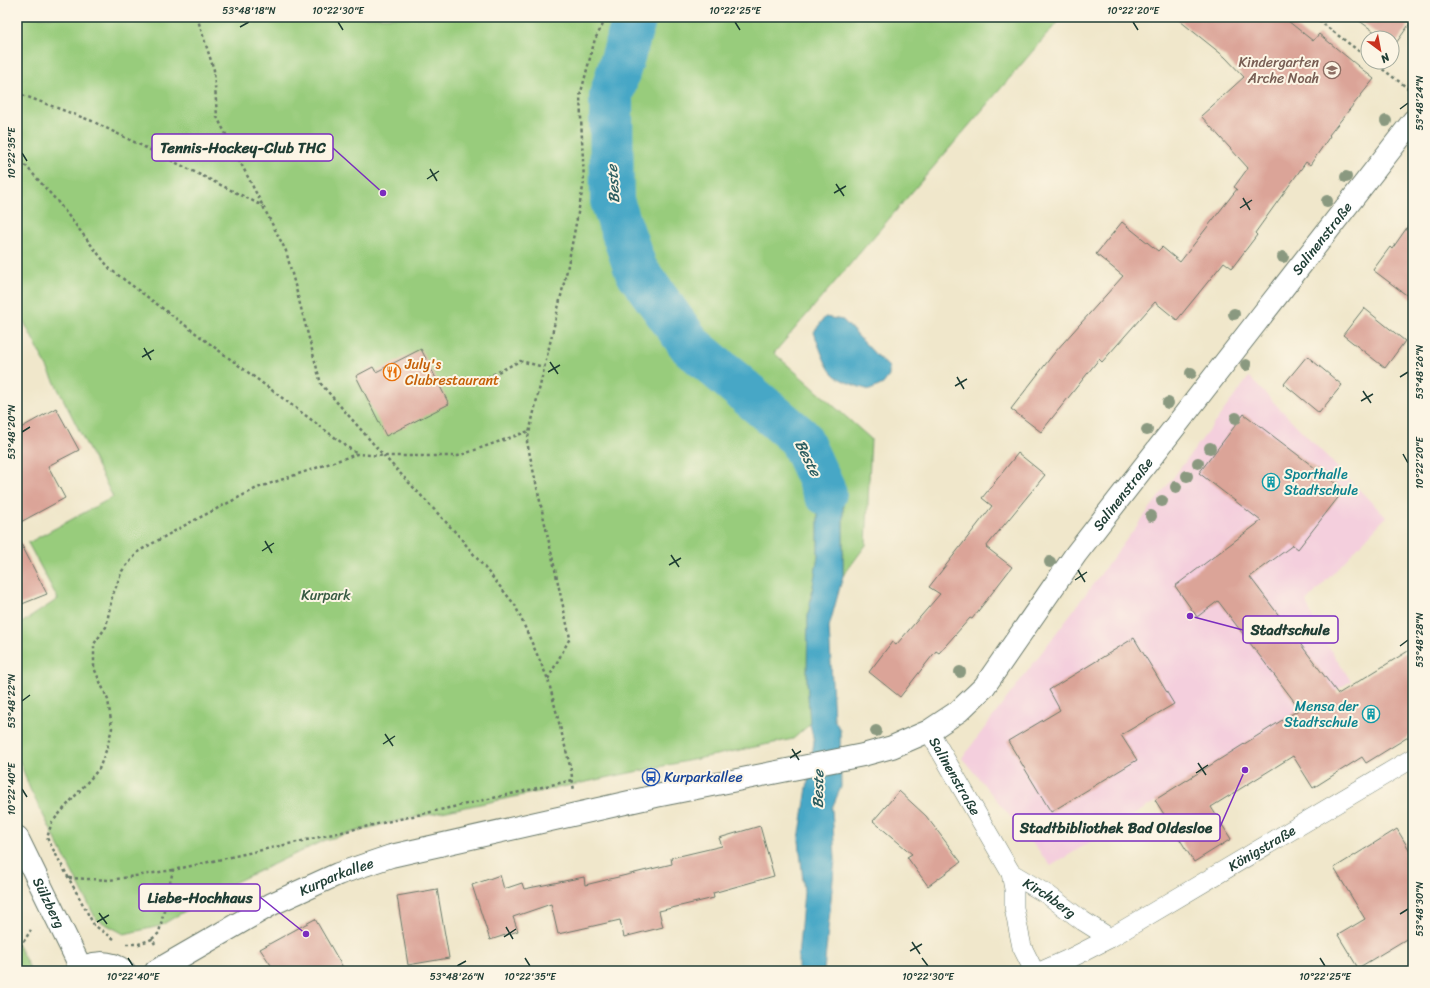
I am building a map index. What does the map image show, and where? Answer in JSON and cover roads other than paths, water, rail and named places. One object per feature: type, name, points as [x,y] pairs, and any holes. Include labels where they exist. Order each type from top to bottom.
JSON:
[{"type":"street","name":"Salinenstraße","points":[[1011,873],[929,731],[959,711],[984,687],[1076,554],[1413,121]]},
{"type":"street","name":"Kurparkallee","points":[[162,968],[272,904],[338,874],[391,856],[777,771],[863,755],[892,747],[929,731]]},
{"type":"street","name":"Königstraße","points":[[1110,938],[1409,764]]},
{"type":"street","name":"Sülzberg","points":[[17,837],[79,969]]},
{"type":"street","name":"Kirchberg","points":[[1011,873],[1048,894],[1083,921],[1110,938]]},
{"type":"street","name":"Kirchberg","points":[[1011,873],[1014,889],[1014,908],[1022,947],[1034,971]]},
{"type":"street","points":[[1042,971],[1110,938]]},
{"type":"street","points":[[79,969],[96,963],[110,964],[124,971]]},
{"type":"water","points":[[825,317],[843,320],[889,367],[889,376],[883,384],[870,390],[844,381],[832,373],[824,359],[814,332]]},
{"type":"water","points":[[800,438],[823,441],[837,468],[843,506],[843,576],[829,627],[834,719],[840,730],[841,787],[832,808],[835,859],[824,971],[798,971],[804,892],[799,840],[814,742],[810,724],[807,681],[808,616],[818,556],[818,493]]},
{"type":"waterway","name":"Beste","points":[[635,17],[611,96],[612,201],[636,270],[691,346],[800,438],[825,493]]},
{"type":"place","name":"Kindergarten Arche Noah","points":[[1332,70]]},
{"type":"place","name":"Tennis-Hockey-Club THC","points":[[383,193]]},
{"type":"place","name":"July's Clubrestaurant","points":[[392,372]]},
{"type":"place","name":"Sporthalle Stadtschule","points":[[1271,482]]},
{"type":"place","name":"Stadtschule","points":[[1190,616]]},
{"type":"place","name":"Mensa der Stadtschule","points":[[1371,714]]},
{"type":"place","name":"Stadtbibliothek Bad Oldesloe","points":[[1245,770]]},
{"type":"place","name":"Kurparkallee","points":[[651,777]]},
{"type":"place","name":"Liebe-Hochhaus","points":[[306,934]]},
{"type":"park label","name":"Kurpark","points":[[326,595]]}]
